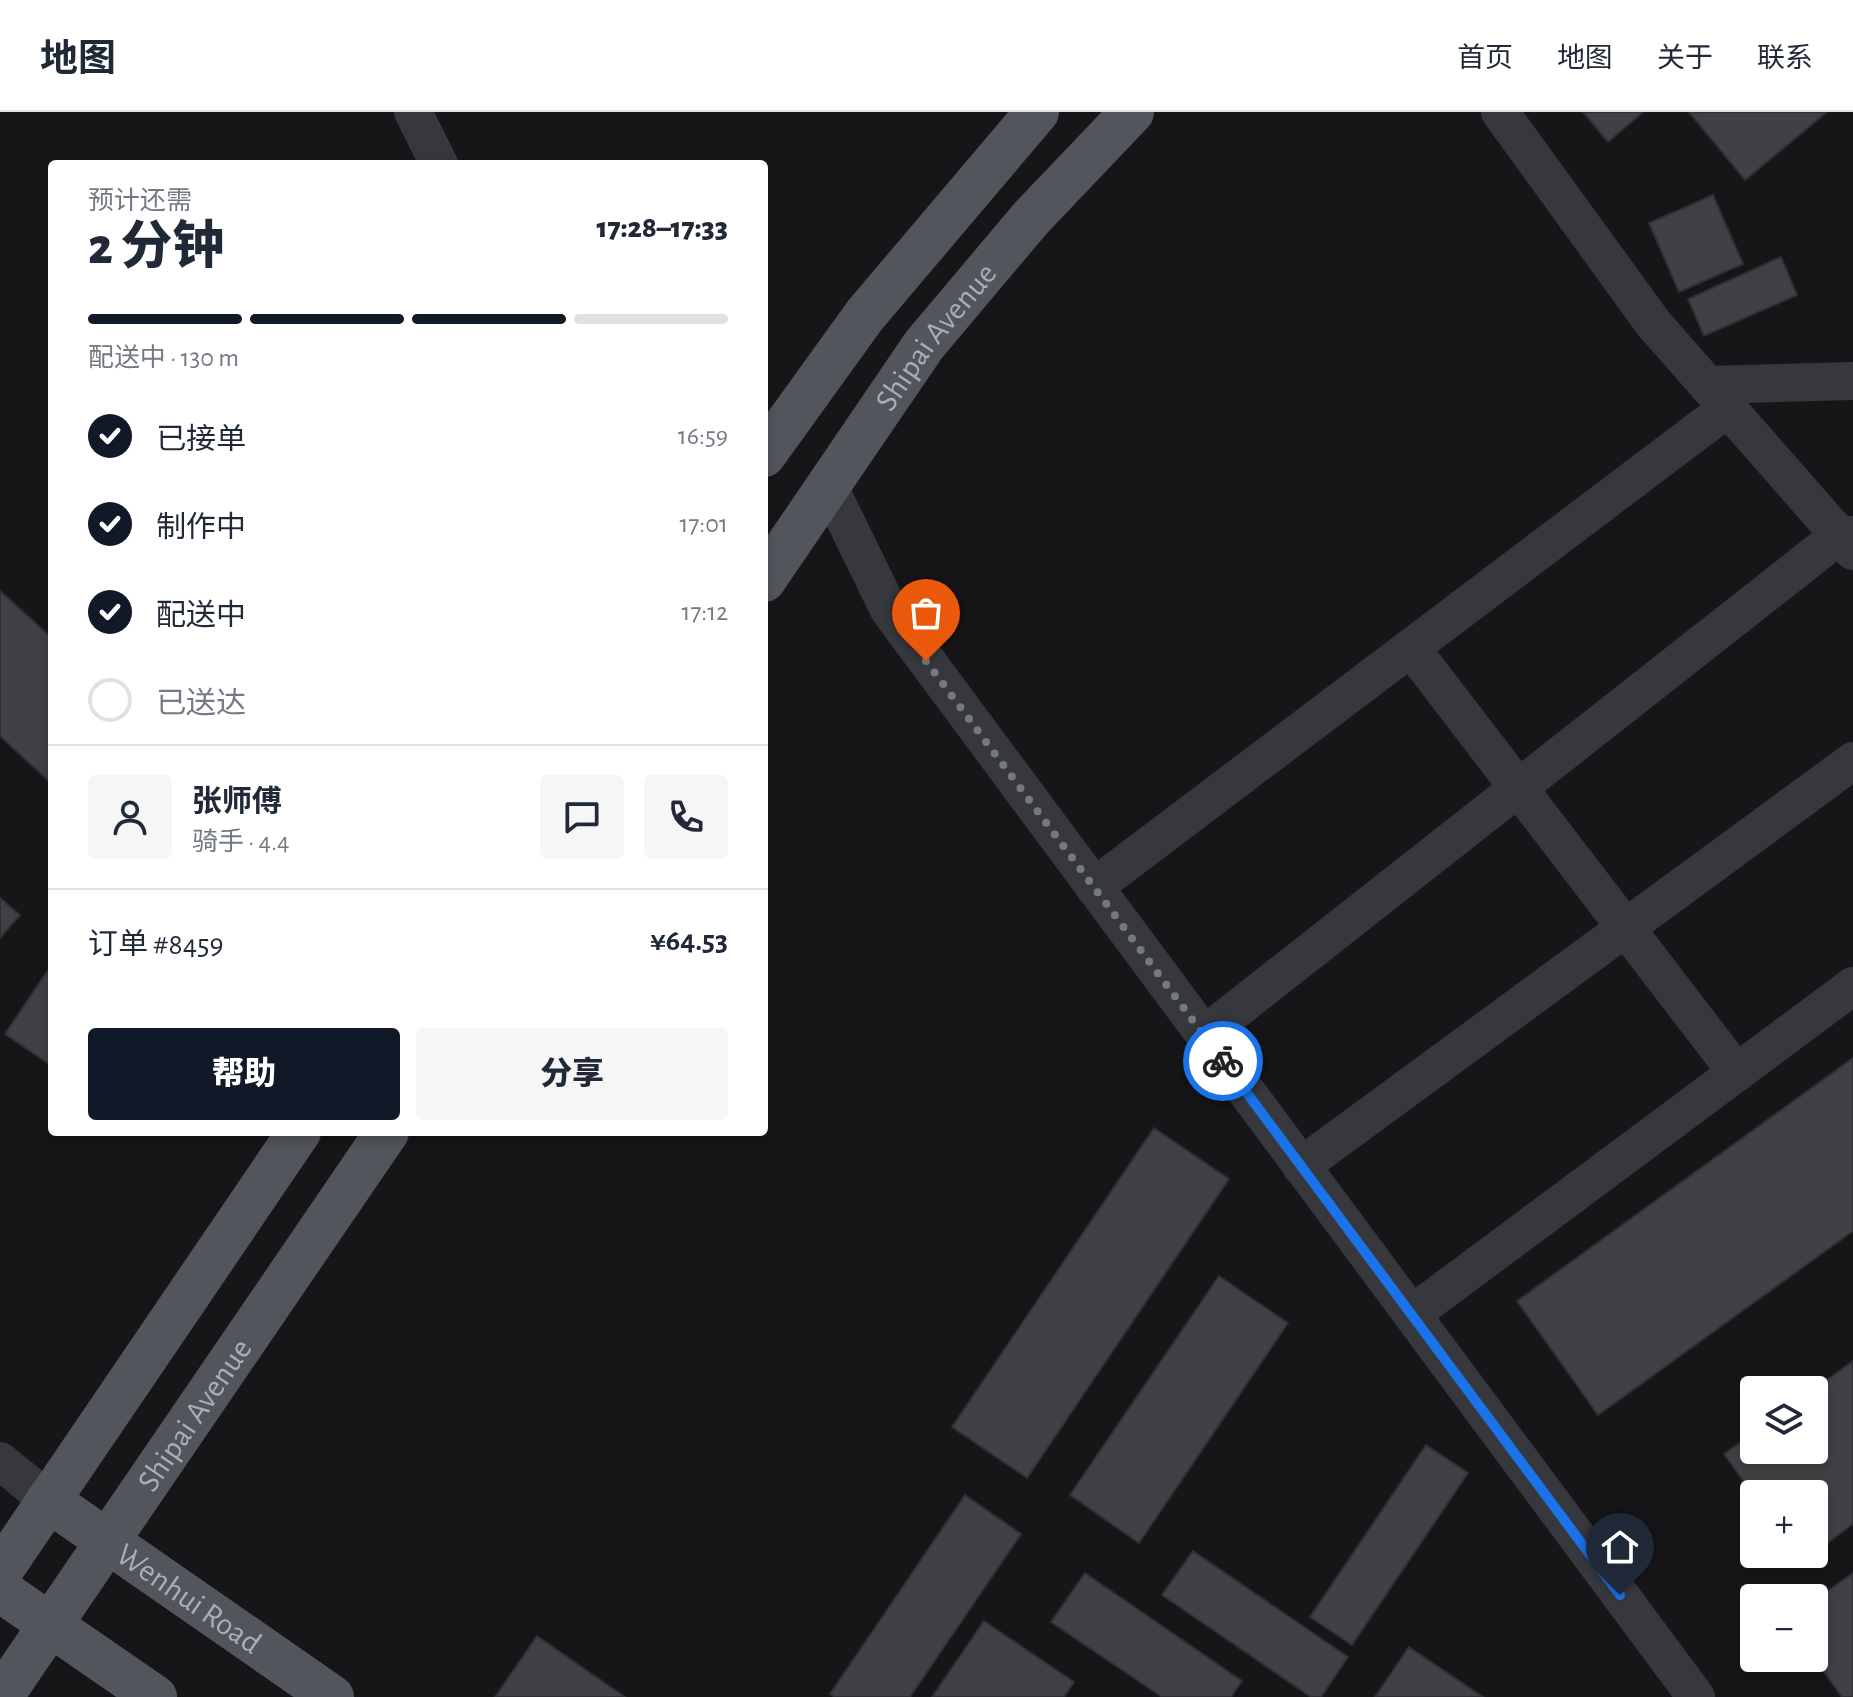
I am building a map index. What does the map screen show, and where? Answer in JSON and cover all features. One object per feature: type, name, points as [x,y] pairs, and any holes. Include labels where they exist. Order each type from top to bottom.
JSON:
[{"type":"main road","name":"Shipai Avenue","points":[[768,449],[865,315],[1037,112]]},
{"type":"main road","name":"Shipai Avenue","points":[[768,574],[924,345],[1031,218],[1132,112]]},
{"type":"main road","points":[[0,1572],[296,1136]]},
{"type":"main road","name":"Shipai Avenue","points":[[1,1697],[384,1136]]},
{"type":"main road","name":"Wenhui Road","points":[[48,1500],[332,1697]]},
{"type":"main road","points":[[0,1590],[155,1697]]},
{"type":"street","points":[[413,112],[437,160]]},
{"type":"street","points":[[1204,1035],[1519,788],[1849,540],[1653,323],[1500,112]]},
{"type":"street","points":[[1094,887],[1411,648],[1718,397],[1853,381]]},
{"type":"street","points":[[828,485],[889,610],[1696,1697]]},
{"type":"street","points":[[1411,648],[1737,1073]]},
{"type":"street","points":[[1301,1166],[1853,761]]},
{"type":"street","points":[[1412,1314],[1853,986]]},
{"type":"street","points":[[0,1461],[48,1500]]},
{"type":"building","points":[[1583,112],[1643,112],[1608,142]]},
{"type":"building","points":[[1689,112],[1827,112],[1745,180]]},
{"type":"building","points":[[1713,195],[1743,264],[1679,292],[1649,223]]},
{"type":"building","points":[[1781,257],[1797,295],[1704,336],[1688,299]]},
{"type":"building","points":[[0,591],[48,634],[48,780],[0,736]]},
{"type":"building","points":[[0,898],[20,915],[0,938]]},
{"type":"building","points":[[48,970],[48,1063],[5,1034]]},
{"type":"building","points":[[1853,1058],[1853,1231],[1598,1415],[1517,1301]]},
{"type":"building","points":[[1154,1128],[1229,1179],[1027,1478],[952,1427]]},
{"type":"building","points":[[1219,1276],[1288,1323],[1139,1543],[1070,1495]]},
{"type":"building","points":[[1853,1361],[1853,1524],[1828,1543],[1828,1480],[1743,1480],[1724,1454],[1740,1443],[1740,1464],[1828,1464],[1828,1379]]},
{"type":"building","points":[[1426,1445],[1468,1473],[1352,1645],[1310,1617]]},
{"type":"building","points":[[965,1495],[1021,1534],[910,1697],[835,1697],[830,1694]]},
{"type":"building","points":[[1193,1551],[1348,1657],[1321,1697],[1311,1697],[1162,1595]]},
{"type":"building","points":[[1085,1573],[1242,1681],[1231,1697],[1162,1697],[1051,1622]]},
{"type":"building","points":[[1853,1573],[1853,1697],[1842,1697],[1824,1672],[1828,1672],[1828,1591]]},
{"type":"building","points":[[984,1621],[1074,1682],[1064,1697],[932,1697]]},
{"type":"building","points":[[537,1636],[625,1697],[495,1697]]},
{"type":"building","points":[[1409,1647],[1483,1697],[1375,1697]]},
{"type":"way so far","points":[[926,661],[1223,1061]]},
{"type":"route","points":[[1223,1061],[1620,1595]]}]
